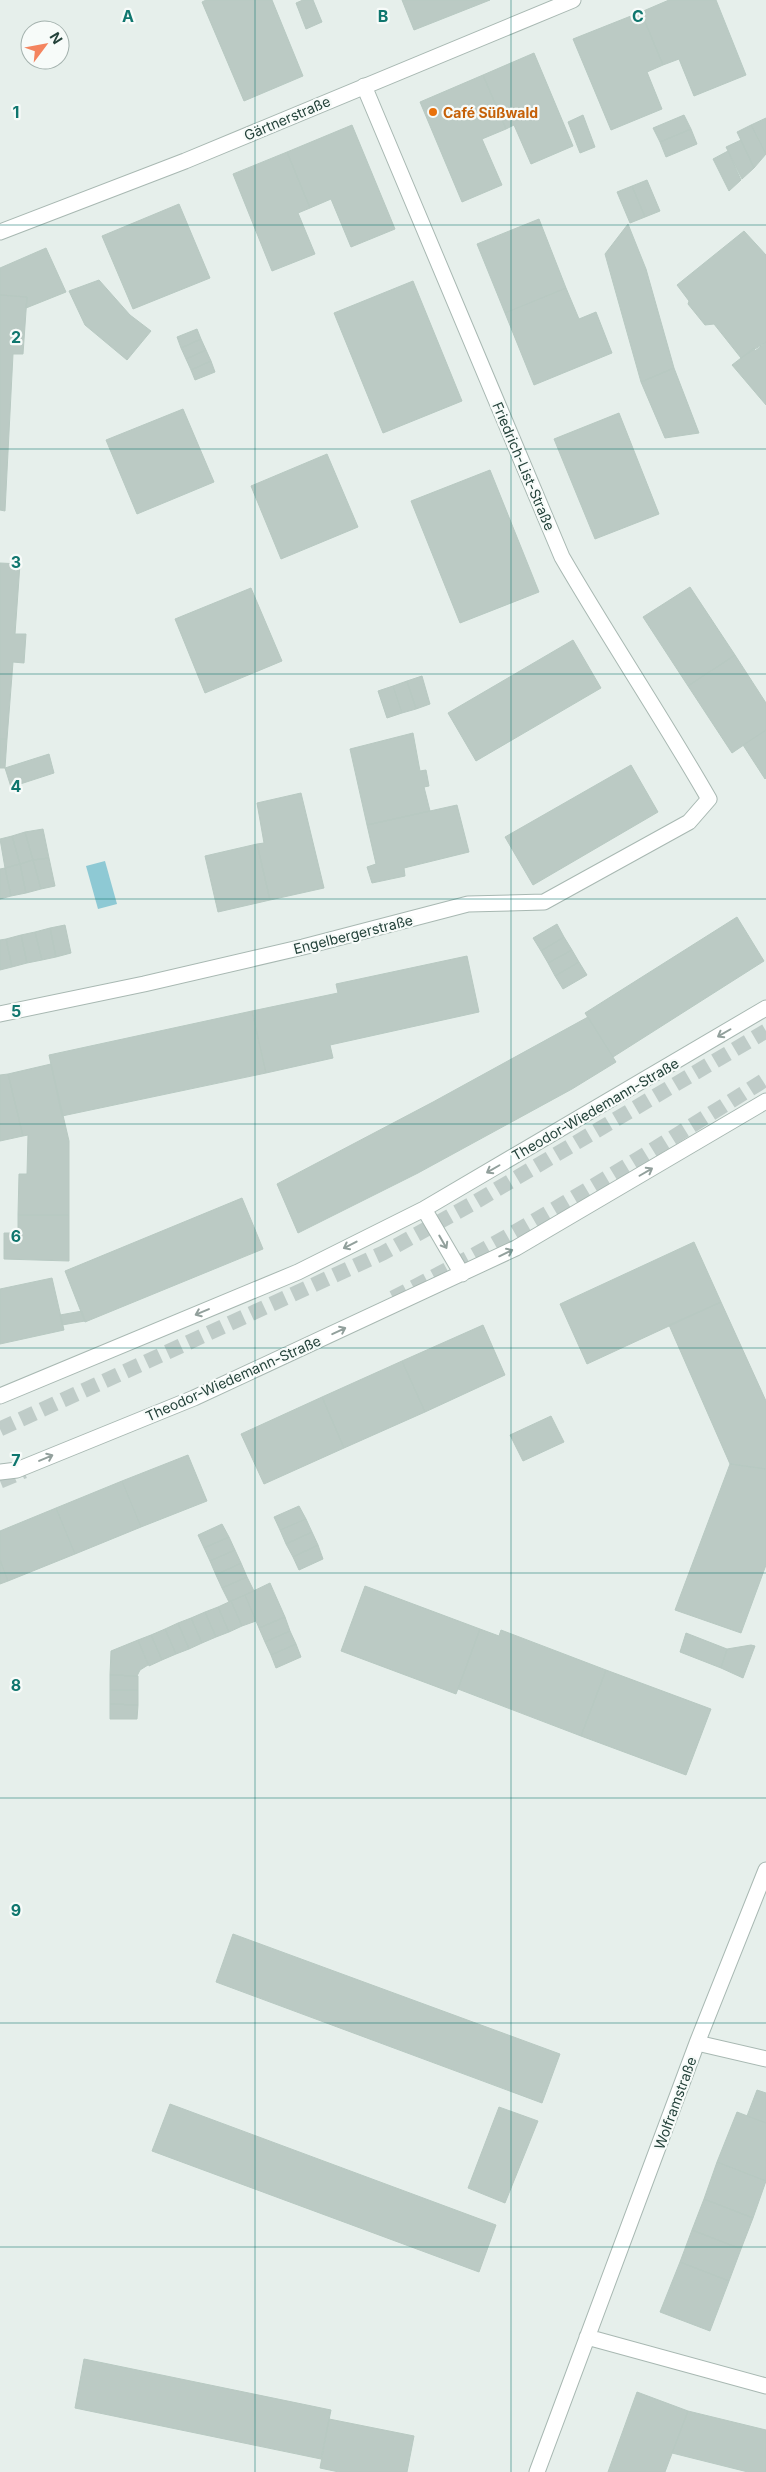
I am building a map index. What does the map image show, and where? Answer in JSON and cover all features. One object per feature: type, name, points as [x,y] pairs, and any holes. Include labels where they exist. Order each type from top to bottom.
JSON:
[{"type":"street","name":"Gärtnerstraße","points":[[0,232],[185,161],[573,0]]},
{"type":"street","name":"Friedrich-List-Straße","points":[[364,86],[562,557],[594,612],[662,717],[710,799],[689,822]]},
{"type":"street","name":"Engelbergerstraße","points":[[0,1014],[127,988],[319,943],[468,904],[544,902],[689,822]]},
{"type":"street","name":"Theodor-Wiedemann-Straße","points":[[0,1396],[298,1272],[424,1209],[766,1008]]},
{"type":"street","name":"Theodor-Wiedemann-Straße","points":[[0,1472],[17,1470],[194,1398],[516,1248],[766,1101]]},
{"type":"street","points":[[424,1209],[462,1274]]},
{"type":"street","name":"Wolframstraße","points":[[537,2472],[697,2043],[766,1870]]},
{"type":"street","points":[[697,2043],[766,2059]]},
{"type":"street","points":[[587,2337],[766,2386]]},
{"type":"water","points":[[105,861],[117,904],[98,909],[86,866]]},
{"type":"building","points":[[206,0],[272,0],[303,76],[244,101],[202,2]]},
{"type":"building","points":[[303,0],[313,0],[322,22],[306,29],[296,3]]},
{"type":"building","points":[[402,0],[490,0],[414,30]]},
{"type":"building","points":[[669,0],[716,0],[746,75],[694,96],[679,59],[663,65],[641,12]]},
{"type":"building","points":[[641,12],[663,65],[647,72],[662,109],[611,130],[573,39]]},
{"type":"building","points":[[534,53],[573,146],[531,164],[514,125],[506,129],[483,75]]},
{"type":"building","points":[[483,75],[506,129],[482,139],[502,185],[462,202],[420,102]]},
{"type":"building","points":[[583,115],[595,147],[580,153],[568,122]]},
{"type":"building","points":[[684,115],[691,129],[660,142],[653,128]]},
{"type":"building","points":[[766,118],[766,154],[751,125]]},
{"type":"building","points":[[352,125],[395,229],[351,247],[331,199],[310,208],[287,152]]},
{"type":"building","points":[[751,125],[766,154],[754,168],[737,132]]},
{"type":"building","points":[[691,129],[697,144],[666,157],[660,142]]},
{"type":"building","points":[[741,140],[754,168],[742,179],[726,147]]},
{"type":"building","points":[[728,151],[741,180],[729,191],[713,159]]},
{"type":"building","points":[[287,152],[310,208],[298,213],[315,254],[272,271],[233,174]]},
{"type":"building","points":[[647,180],[660,211],[645,217],[632,186]]},
{"type":"building","points":[[632,186],[645,217],[630,223],[617,192]]},
{"type":"building","points":[[179,204],[210,278],[133,309],[102,236]]},
{"type":"building","points":[[539,219],[566,288],[505,313],[477,244]]},
{"type":"building","points":[[628,224],[646,269],[674,368],[641,382],[605,254]]},
{"type":"building","points":[[744,231],[766,255],[766,342],[741,358],[714,324],[705,325],[688,304],[689,301],[677,285]]},
{"type":"building","points":[[46,248],[66,292],[26,308],[27,297],[0,295],[0,268]]},
{"type":"building","points":[[99,280],[130,315],[151,331],[127,360],[85,325],[69,291]]},
{"type":"building","points":[[413,281],[462,401],[383,433],[334,313]]},
{"type":"building","points":[[566,288],[579,319],[596,312],[612,353],[534,385],[505,313]]},
{"type":"building","points":[[0,295],[27,297],[23,354],[13,354],[5,511],[0,510]]},
{"type":"building","points":[[197,329],[201,339],[181,348],[177,337]]},
{"type":"building","points":[[201,339],[206,350],[186,359],[181,348]]},
{"type":"building","points":[[766,342],[766,405],[732,365],[754,348],[755,351]]},
{"type":"building","points":[[206,350],[211,361],[191,370],[186,359]]},
{"type":"building","points":[[211,361],[215,372],[195,380],[191,370]]},
{"type":"building","points":[[674,368],[699,433],[665,438],[641,382]]},
{"type":"building","points":[[183,409],[214,482],[137,514],[106,440]]},
{"type":"building","points":[[619,413],[659,514],[595,539],[554,439]]},
{"type":"building","points":[[327,454],[358,527],[281,559],[251,486]]},
{"type":"building","points":[[490,470],[539,592],[460,623],[411,501]]},
{"type":"building","points":[[0,563],[20,564],[15,634],[26,634],[24,663],[13,662],[7,739],[0,739]]},
{"type":"building","points":[[690,587],[735,655],[688,686],[643,617]]},
{"type":"building","points":[[251,588],[282,661],[205,693],[175,619]]},
{"type":"building","points":[[573,640],[601,688],[476,761],[448,713]]},
{"type":"building","points":[[735,655],[766,703],[766,730],[732,753],[688,686]]},
{"type":"building","points":[[422,676],[430,704],[416,709],[407,681]]},
{"type":"building","points":[[407,681],[416,709],[402,713],[393,686]]},
{"type":"building","points":[[393,686],[402,713],[387,718],[378,691]]},
{"type":"building","points":[[766,730],[766,778],[765,779],[743,745]]},
{"type":"building","points":[[413,733],[420,771],[426,770],[429,786],[424,787],[430,811],[367,825],[350,749]]},
{"type":"building","points":[[0,739],[7,739],[5,768],[0,768]]},
{"type":"building","points":[[49,754],[54,773],[11,787],[5,768]]},
{"type":"building","points":[[631,765],[658,812],[533,885],[505,837]]},
{"type":"building","points":[[301,793],[324,888],[270,900],[257,844],[264,843],[257,803]]},
{"type":"building","points":[[457,805],[469,852],[404,868],[405,876],[372,883],[367,867],[376,864],[367,825]]},
{"type":"building","points":[[43,829],[49,858],[33,860],[25,832]]},
{"type":"building","points":[[25,832],[33,860],[20,864],[12,836]]},
{"type":"building","points":[[12,836],[20,864],[5,868],[0,839]]},
{"type":"building","points":[[257,844],[270,900],[218,912],[205,856]]},
{"type":"building","points":[[49,858],[55,886],[41,889],[33,860]]},
{"type":"building","points":[[33,860],[41,889],[26,893],[20,864]]},
{"type":"building","points":[[20,864],[26,893],[11,896],[5,868]]},
{"type":"building","points":[[5,868],[11,896],[0,899],[0,869]]},
{"type":"building","points":[[737,917],[764,961],[613,1057],[585,1013]]},
{"type":"building","points":[[557,924],[564,937],[541,951],[533,938]]},
{"type":"building","points":[[65,925],[71,953],[56,957],[50,928]]},
{"type":"building","points":[[50,928],[56,957],[42,960],[35,932]]},
{"type":"building","points":[[35,932],[42,960],[27,963],[21,935]]},
{"type":"building","points":[[21,935],[27,963],[12,967],[6,939]]},
{"type":"building","points":[[564,937],[572,950],[548,963],[541,951]]},
{"type":"building","points":[[6,939],[12,967],[0,970],[0,940]]},
{"type":"building","points":[[572,950],[579,962],[555,976],[548,963]]},
{"type":"building","points":[[467,956],[479,1012],[330,1045],[333,1058],[266,1073],[252,1011],[338,993],[336,984]]},
{"type":"building","points":[[579,962],[587,975],[563,989],[555,976]]},
{"type":"building","points":[[252,1011],[266,1073],[62,1116],[49,1055]]},
{"type":"building","points":[[588,1017],[616,1062],[572,1089],[418,1173],[298,1233],[277,1184],[433,1102]]},
{"type":"building","points":[[51,1064],[69,1141],[69,1215],[18,1215],[19,1174],[27,1174],[28,1135],[23,1136],[8,1074]]},
{"type":"building","points":[[8,1074],[23,1136],[0,1141],[0,1075]]},
{"type":"building","points":[[242,1198],[263,1249],[85,1322],[65,1271]]},
{"type":"building","points":[[18,1215],[69,1215],[69,1261],[4,1259],[4,1233],[18,1233]]},
{"type":"building","points":[[694,1242],[721,1302],[587,1364],[560,1304]]},
{"type":"building","points":[[52,1278],[64,1330],[0,1344],[0,1289]]},
{"type":"building","points":[[721,1302],[766,1401],[766,1469],[730,1464],[669,1325]]},
{"type":"building","points":[[82,1311],[85,1321],[62,1325],[60,1315]]},
{"type":"building","points":[[483,1325],[505,1375],[425,1412],[402,1361]]},
{"type":"building","points":[[402,1361],[425,1412],[344,1448],[322,1397]]},
{"type":"building","points":[[322,1397],[344,1448],[264,1484],[241,1434]]},
{"type":"building","points":[[551,1416],[564,1442],[523,1461],[510,1435]]},
{"type":"building","points":[[188,1455],[207,1501],[141,1527],[122,1481]]},
{"type":"building","points":[[730,1464],[766,1469],[766,1565],[741,1633],[675,1610]]},
{"type":"building","points":[[122,1481],[141,1527],[75,1554],[56,1508]]},
{"type":"building","points":[[299,1506],[306,1519],[280,1530],[274,1517]]},
{"type":"building","points":[[56,1508],[75,1554],[8,1581],[0,1560],[0,1531]]},
{"type":"building","points":[[306,1519],[312,1532],[286,1544],[280,1530]]},
{"type":"building","points":[[222,1524],[229,1537],[204,1548],[198,1535]]},
{"type":"building","points":[[312,1532],[318,1545],[293,1557],[286,1544]]},
{"type":"building","points":[[229,1537],[235,1550],[210,1561],[204,1548]]},
{"type":"building","points":[[318,1545],[323,1559],[299,1570],[293,1557]]},
{"type":"building","points":[[235,1550],[241,1563],[216,1575],[210,1561]]},
{"type":"building","points":[[0,1560],[8,1581],[0,1584]]},
{"type":"building","points":[[241,1563],[247,1577],[222,1588],[216,1575]]},
{"type":"building","points":[[247,1577],[254,1591],[229,1602],[222,1588]]},
{"type":"building","points":[[270,1583],[285,1617],[259,1628],[245,1595]]},
{"type":"building","points":[[365,1586],[480,1629],[456,1694],[341,1651]]},
{"type":"building","points":[[245,1595],[256,1621],[242,1626],[231,1601]]},
{"type":"building","points":[[231,1601],[242,1626],[229,1632],[218,1607]]},
{"type":"building","points":[[218,1607],[229,1632],[216,1637],[205,1612]]},
{"type":"building","points":[[205,1612],[216,1637],[202,1643],[191,1618]]},
{"type":"building","points":[[285,1617],[290,1631],[265,1642],[259,1628]]},
{"type":"building","points":[[191,1618],[202,1643],[189,1649],[178,1623]]},
{"type":"building","points":[[178,1623],[189,1649],[176,1654],[165,1629]]},
{"type":"building","points":[[165,1629],[176,1654],[162,1660],[151,1635]]},
{"type":"building","points":[[480,1629],[499,1636],[501,1630],[606,1670],[581,1736],[458,1689]]},
{"type":"building","points":[[290,1631],[296,1644],[271,1655],[265,1642]]},
{"type":"building","points":[[686,1633],[727,1649],[721,1668],[680,1652]]},
{"type":"building","points":[[151,1635],[162,1660],[149,1666],[138,1640]]},
{"type":"building","points":[[138,1640],[148,1665],[140,1670],[137,1676],[110,1675],[111,1651]]},
{"type":"building","points":[[296,1644],[301,1657],[276,1668],[271,1655]]},
{"type":"building","points":[[755,1646],[743,1678],[721,1668],[727,1649]]},
{"type":"building","points":[[606,1670],[711,1709],[686,1775],[581,1736]]},
{"type":"building","points":[[110,1675],[138,1676],[138,1690],[110,1690]]},
{"type":"building","points":[[110,1690],[138,1690],[138,1705],[110,1704]]},
{"type":"building","points":[[110,1704],[138,1705],[137,1719],[110,1719]]},
{"type":"building","points":[[233,1934],[560,2054],[542,2103],[216,1982]]},
{"type":"building","points":[[757,2090],[766,2093],[766,2123],[747,2116]]},
{"type":"building","points":[[170,2104],[496,2225],[479,2272],[152,2151]]},
{"type":"building","points":[[499,2107],[538,2121],[505,2203],[468,2188]]},
{"type":"building","points":[[737,2112],[766,2123],[766,2181],[717,2162]]},
{"type":"building","points":[[717,2162],[766,2181],[753,2218],[704,2199]]},
{"type":"building","points":[[704,2199],[753,2218],[741,2249],[692,2230]]},
{"type":"building","points":[[692,2230],[741,2249],[729,2281],[680,2262]]},
{"type":"building","points":[[680,2262],[729,2281],[710,2331],[660,2312]]},
{"type":"building","points":[[84,2359],[331,2410],[321,2459],[75,2408]]},
{"type":"building","points":[[637,2392],[688,2411],[665,2472],[608,2472]]},
{"type":"building","points":[[688,2411],[766,2430],[766,2472],[748,2472],[672,2453]]},
{"type":"building","points":[[329,2419],[414,2436],[407,2472],[339,2472],[320,2468]]},
{"type":"tunnel","points":[[0,1429],[383,1253],[477,1201],[766,1031]]},
{"type":"tunnel","points":[[393,1298],[536,1220],[766,1079]]},
{"type":"tunnel","points":[[0,1481],[24,1471]]},
{"type":"place","name":"Café Süßwald","points":[[433,112]]}]
